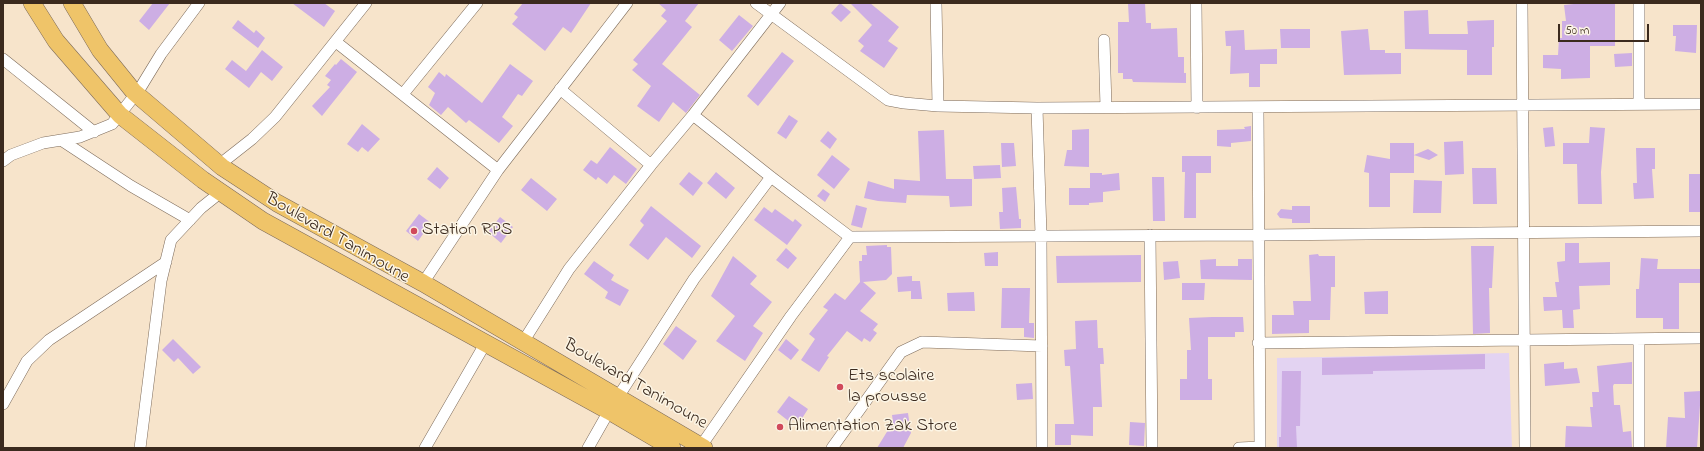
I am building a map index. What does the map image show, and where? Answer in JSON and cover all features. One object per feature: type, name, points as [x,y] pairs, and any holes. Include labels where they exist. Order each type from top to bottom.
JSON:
[{"type":"main road","name":"Boulevard Tanimoune","points":[[32,3],[56,41],[120,115],[151,141],[221,192],[263,221],[609,411],[672,448]]},
{"type":"main road","name":"Boulevard Tanimoune","points":[[72,3],[100,50],[136,94],[219,165],[277,203],[423,283],[703,447]]},
{"type":"street","points":[[3,161],[11,155],[44,143],[80,137],[112,124],[136,94],[161,54],[199,3]]},
{"type":"street","points":[[219,165],[252,139],[275,117],[366,3]]},
{"type":"street","points":[[403,94],[476,3]]},
{"type":"street","points":[[423,283],[498,170],[627,3]]},
{"type":"street","points":[[756,3],[890,100],[938,106],[1038,108],[1258,108],[1701,104]]},
{"type":"street","points":[[523,342],[562,278],[652,164],[693,115],[780,3]]},
{"type":"street","points":[[936,3],[938,106]]},
{"type":"street","points":[[1196,3],[1197,108]]},
{"type":"street","points":[[1522,3],[1525,448]]},
{"type":"street","points":[[1639,3],[1639,104]]},
{"type":"street","points":[[1104,40],[1106,107]]},
{"type":"street","points":[[336,42],[498,170]]},
{"type":"street","points":[[3,59],[94,132]]},
{"type":"street","points":[[560,89],[652,164]]},
{"type":"street","points":[[1038,108],[1041,235],[1042,448]]},
{"type":"street","points":[[1239,448],[1260,448],[1257,235],[1258,108]]},
{"type":"street","points":[[693,115],[770,177],[850,237],[1701,231]]},
{"type":"street","points":[[61,140],[131,186],[190,220]]},
{"type":"street","points":[[588,448],[609,411],[694,279],[770,177]]},
{"type":"street","points":[[140,448],[162,281],[171,240],[190,220],[221,192]]},
{"type":"street","points":[[1150,235],[1152,448]]},
{"type":"street","points":[[703,447],[791,316],[850,237]]},
{"type":"street","points":[[3,404],[27,361],[49,340],[166,262]]},
{"type":"street","points":[[1258,343],[1701,338]]},
{"type":"street","points":[[1638,339],[1639,448]]},
{"type":"street","points":[[832,448],[900,352],[922,342],[1042,346]]},
{"type":"street","points":[[425,448],[485,344]]},
{"type":"shaded area","points":[[1509,353],[1512,448],[1277,448],[1277,358]]},
{"type":"building","points":[[153,3],[170,3],[149,30],[139,21]]},
{"type":"building","points":[[292,3],[324,3],[335,11],[324,27]]},
{"type":"building","points":[[523,3],[591,3],[571,33],[563,27],[545,51],[512,24],[518,17],[514,14]]},
{"type":"building","points":[[658,3],[699,3],[685,21],[692,27],[662,64],[700,95],[686,113],[673,102],[659,122],[637,106],[651,86],[632,70],[638,64],[633,60],[667,21],[661,16],[666,10]]},
{"type":"building","points":[[840,3],[851,12],[841,22],[831,13]]},
{"type":"building","points":[[850,3],[870,3],[899,27],[888,41],[898,48],[884,68],[860,51],[864,46],[858,41],[872,25]]},
{"type":"building","points":[[1128,3],[1145,3],[1146,23],[1151,23],[1151,29],[1177,28],[1178,57],[1184,57],[1184,73],[1186,73],[1186,83],[1133,82],[1132,79],[1123,79],[1123,73],[1118,73],[1118,22],[1129,22]]},
{"type":"building","points":[[1583,3],[1615,3],[1615,46],[1590,46],[1590,78],[1561,79],[1561,69],[1543,68],[1543,55],[1558,55],[1559,38],[1562,38],[1562,21],[1566,21],[1564,5]]},
{"type":"building","points":[[1428,10],[1429,34],[1468,34],[1467,21],[1494,20],[1492,75],[1467,75],[1467,50],[1405,49],[1404,11]]},
{"type":"building","points":[[739,15],[753,26],[732,51],[719,40]]},
{"type":"building","points":[[238,20],[254,33],[256,30],[265,38],[258,48],[232,28]]},
{"type":"building","points":[[1673,25],[1697,25],[1696,53],[1675,51],[1676,36],[1673,36]]},
{"type":"building","points":[[1280,29],[1310,29],[1310,48],[1281,48]]},
{"type":"building","points":[[1368,29],[1370,50],[1385,50],[1385,53],[1401,53],[1401,74],[1344,75],[1341,31]]},
{"type":"building","points":[[1244,30],[1245,50],[1277,49],[1277,64],[1260,64],[1260,87],[1249,87],[1249,73],[1230,74],[1231,46],[1226,46],[1225,31]]},
{"type":"building","points":[[262,50],[283,67],[272,81],[261,72],[249,88],[225,69],[232,60],[246,71]]},
{"type":"building","points":[[782,52],[794,61],[758,106],[747,96]]},
{"type":"building","points":[[1632,53],[1632,66],[1615,67],[1614,54]]},
{"type":"building","points":[[341,59],[357,72],[322,116],[312,106],[330,87],[327,85],[331,80],[325,76]]},
{"type":"building","points":[[510,64],[533,81],[522,96],[518,94],[502,117],[513,126],[499,143],[469,120],[466,123],[448,107],[441,115],[429,105],[435,93],[428,87],[439,72],[445,77],[446,74],[482,103]]},
{"type":"building","points":[[789,115],[798,121],[786,139],[777,133]]},
{"type":"building","points":[[362,124],[380,139],[368,152],[362,147],[358,152],[347,144]]},
{"type":"building","points":[[1251,126],[1251,141],[1231,143],[1231,147],[1217,146],[1217,130],[1245,129],[1244,127]]},
{"type":"building","points":[[1553,127],[1555,146],[1545,147],[1543,128]]},
{"type":"building","points":[[1590,127],[1605,128],[1601,172],[1602,204],[1578,204],[1577,164],[1563,164],[1563,143],[1589,143]]},
{"type":"building","points":[[1089,129],[1089,167],[1064,166],[1067,150],[1072,150],[1072,130]]},
{"type":"building","points":[[944,130],[946,179],[972,179],[972,206],[950,207],[949,196],[907,195],[906,203],[878,201],[864,198],[868,181],[894,189],[894,179],[920,181],[918,131]]},
{"type":"building","points":[[828,131],[837,139],[830,149],[820,141]]},
{"type":"building","points":[[1463,141],[1464,174],[1445,175],[1444,142]]},
{"type":"building","points":[[1001,143],[1014,143],[1016,166],[1002,167]]},
{"type":"building","points":[[1390,143],[1414,143],[1414,173],[1390,173],[1390,207],[1369,207],[1369,173],[1364,172],[1367,155],[1390,159]]},
{"type":"building","points":[[610,147],[637,169],[626,184],[614,175],[607,184],[598,177],[596,180],[583,170],[591,160],[597,164]]},
{"type":"building","points":[[1636,148],[1655,148],[1655,169],[1652,169],[1654,198],[1634,199],[1633,183],[1637,183]]},
{"type":"building","points":[[1428,149],[1438,155],[1429,160],[1414,155]]},
{"type":"building","points":[[832,155],[850,169],[834,189],[817,175]]},
{"type":"building","points":[[1182,156],[1211,156],[1211,173],[1196,173],[1196,218],[1184,218],[1185,172],[1182,172]]},
{"type":"building","points":[[1000,165],[1001,178],[974,179],[973,166]]},
{"type":"building","points":[[437,167],[449,178],[440,189],[427,179]]},
{"type":"building","points":[[1472,168],[1496,168],[1497,204],[1473,204]]},
{"type":"building","points":[[689,172],[703,183],[693,196],[679,184]]},
{"type":"building","points":[[716,172],[735,188],[726,199],[707,183]]},
{"type":"building","points":[[1090,173],[1102,173],[1102,175],[1119,173],[1120,190],[1103,192],[1103,202],[1089,203],[1089,205],[1069,205],[1069,188],[1090,188]]},
{"type":"building","points":[[1689,174],[1701,174],[1701,212],[1689,212]]},
{"type":"building","points":[[1152,177],[1164,177],[1165,221],[1153,221]]},
{"type":"building","points":[[531,178],[557,199],[547,211],[521,190]]},
{"type":"building","points":[[1414,180],[1442,181],[1441,213],[1413,213]]},
{"type":"building","points":[[1016,187],[1021,228],[1000,229],[999,212],[1003,212],[1002,188]]},
{"type":"building","points":[[823,189],[830,194],[825,202],[817,196]]},
{"type":"building","points":[[856,205],[867,208],[862,228],[851,225]]},
{"type":"building","points":[[651,206],[701,246],[692,258],[666,237],[648,260],[629,245],[644,225],[640,221]]},
{"type":"building","points":[[1292,206],[1310,206],[1310,223],[1292,223],[1292,219],[1280,218],[1277,214],[1281,209],[1292,210]]},
{"type":"building","points":[[764,207],[772,213],[775,209],[793,222],[795,219],[802,225],[787,245],[754,220]]},
{"type":"building","points":[[419,214],[431,223],[418,241],[406,231]]},
{"type":"building","points":[[500,217],[513,227],[501,243],[488,232]]},
{"type":"building","points":[[1565,243],[1579,243],[1579,263],[1610,262],[1610,285],[1579,286],[1580,309],[1573,310],[1574,328],[1563,328],[1562,310],[1544,311],[1543,297],[1557,297],[1555,282],[1559,282],[1557,262],[1565,261]]},
{"type":"building","points":[[887,245],[887,247],[891,247],[892,274],[886,280],[863,282],[876,293],[860,311],[878,324],[873,330],[877,333],[870,342],[864,338],[862,342],[847,331],[827,356],[829,357],[819,372],[801,360],[815,339],[809,334],[828,310],[823,307],[835,293],[845,300],[860,282],[859,261],[862,261],[862,255],[867,255],[866,246]]},
{"type":"building","points":[[1471,246],[1494,246],[1492,288],[1489,288],[1490,333],[1473,334]]},
{"type":"building","points":[[786,248],[797,258],[788,269],[776,260]]},
{"type":"building","points":[[998,252],[998,266],[985,266],[984,253]]},
{"type":"building","points":[[1318,254],[1319,256],[1335,256],[1335,287],[1331,287],[1330,320],[1309,320],[1309,333],[1272,334],[1272,315],[1294,315],[1293,301],[1311,301],[1309,255]]},
{"type":"building","points":[[1141,255],[1141,282],[1057,283],[1056,256]]},
{"type":"building","points":[[733,256],[757,276],[750,284],[772,302],[753,326],[763,333],[745,361],[716,341],[735,316],[711,296]]},
{"type":"building","points":[[1641,258],[1658,259],[1657,269],[1701,269],[1701,283],[1679,283],[1679,329],[1663,329],[1663,318],[1636,318],[1636,289],[1639,289]]},
{"type":"building","points":[[1216,259],[1216,266],[1238,266],[1238,259],[1252,259],[1252,280],[1201,279],[1200,260]]},
{"type":"building","points":[[594,261],[614,275],[611,280],[629,290],[620,306],[605,298],[608,292],[584,274]]},
{"type":"building","points":[[1178,261],[1180,278],[1164,280],[1163,262]]},
{"type":"building","points":[[912,276],[912,281],[920,281],[922,299],[911,299],[911,291],[898,292],[897,277]]},
{"type":"building","points":[[1182,283],[1205,283],[1204,300],[1182,300]]},
{"type":"building","points":[[1002,288],[1030,288],[1029,323],[1034,323],[1034,338],[1024,337],[1024,328],[1001,328]]},
{"type":"building","points":[[1388,291],[1388,314],[1365,314],[1364,292]]},
{"type":"building","points":[[974,292],[975,311],[948,311],[947,293]]},
{"type":"building","points":[[1243,317],[1244,332],[1235,332],[1235,337],[1208,337],[1208,379],[1212,379],[1212,400],[1180,400],[1180,379],[1187,379],[1187,350],[1191,350],[1189,318]]},
{"type":"building","points":[[1097,320],[1098,348],[1103,348],[1104,364],[1100,364],[1102,407],[1093,407],[1093,436],[1071,435],[1071,445],[1055,445],[1055,424],[1074,424],[1070,366],[1065,366],[1064,350],[1076,349],[1075,321]]},
{"type":"building","points":[[676,326],[697,341],[683,360],[663,344]]},
{"type":"building","points":[[173,339],[201,367],[193,374],[178,358],[174,362],[162,350]]},
{"type":"building","points":[[786,339],[799,350],[791,360],[778,350]]},
{"type":"building","points":[[1485,354],[1485,369],[1373,371],[1373,374],[1322,375],[1322,358]]},
{"type":"building","points":[[1564,362],[1564,369],[1577,368],[1580,383],[1545,386],[1544,364]]},
{"type":"building","points":[[1632,362],[1632,384],[1614,384],[1613,386],[1614,405],[1620,405],[1623,432],[1631,431],[1632,447],[1565,448],[1566,426],[1592,427],[1590,407],[1593,407],[1592,392],[1599,392],[1597,366]]},
{"type":"building","points":[[1282,371],[1301,371],[1300,426],[1296,426],[1297,448],[1279,448],[1279,437],[1281,437]]},
{"type":"building","points":[[1032,383],[1033,399],[1017,400],[1016,384]]},
{"type":"building","points":[[1701,391],[1697,448],[1666,448],[1668,417],[1685,418],[1684,392]]},
{"type":"building","points":[[789,396],[808,409],[799,423],[793,419],[791,423],[777,412]]},
{"type":"building","points":[[908,413],[911,433],[903,448],[877,448],[893,422],[892,415]]},
{"type":"building","points":[[1130,422],[1145,423],[1144,446],[1129,445]]},
{"type":"place","name":"Station RPS","points":[[414,231]]},
{"type":"place","name":"Ets scolaire la prousse","points":[[840,387]]},
{"type":"place","name":"Alimentation Zak Store","points":[[780,427]]}]
